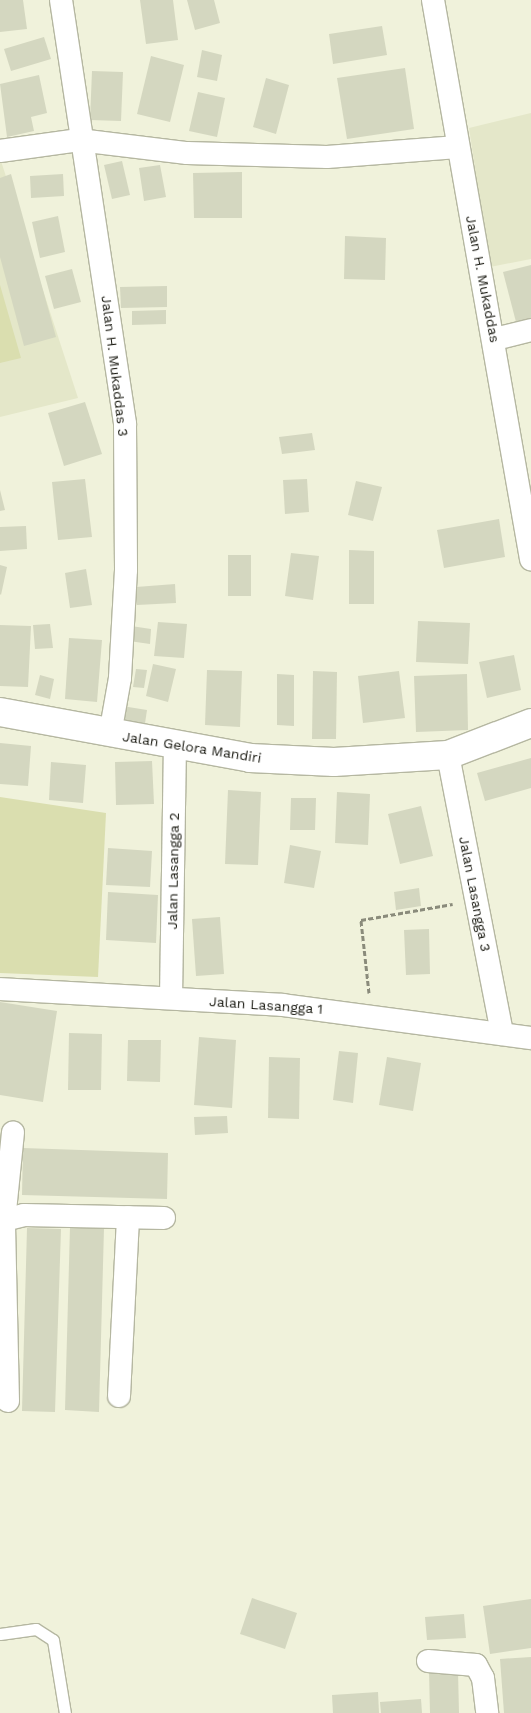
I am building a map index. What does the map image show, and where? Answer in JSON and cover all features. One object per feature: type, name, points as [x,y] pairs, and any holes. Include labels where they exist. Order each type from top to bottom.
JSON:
[{"type":"street","name":"Jalan H. Mukaddas 3","points":[[61,0],[79,140],[125,424],[126,570],[120,678],[110,734]]},
{"type":"street","name":"Jalan H. Mukaddas","points":[[433,0],[494,339],[531,559]]},
{"type":"street","points":[[0,151],[79,140],[187,153],[327,157],[458,147]]},
{"type":"street","points":[[494,339],[531,330]]},
{"type":"street","name":"Jalan Gelora Mandiri","points":[[0,712],[110,734],[250,758],[334,762],[448,755],[531,723]]},
{"type":"street","name":"Jalan Lasangga 2","points":[[172,998],[175,745]]},
{"type":"street","name":"Jalan Lasangga 3","points":[[448,755],[502,1034]]},
{"type":"street","name":"Jalan Lasangga 1","points":[[0,988],[172,998],[371,1014],[531,1038]]},
{"type":"street","points":[[8,1401],[2,1221],[13,1132]]},
{"type":"street","points":[[2,1221],[24,1215],[164,1218]]},
{"type":"street","points":[[119,1396],[128,1217]]},
{"type":"street","points":[[428,1661],[476,1665],[483,1678],[486,1713]]},
{"type":"lane","points":[[0,1634],[36,1629],[53,1640],[65,1713]]},
{"type":"path","points":[[371,1014],[361,920],[477,900]]},
{"type":"shaded area","points":[[531,113],[531,259],[490,267],[469,128]]},
{"type":"shaded area","points":[[0,158],[78,398],[0,417]]},
{"type":"shaded area","points":[[0,285],[21,358],[0,363]]},
{"type":"shaded area","points":[[0,797],[106,813],[98,977],[0,973]]},
{"type":"building","points":[[0,0],[23,0],[27,29],[0,32]]},
{"type":"building","points":[[140,0],[173,0],[178,40],[146,44]]},
{"type":"building","points":[[187,0],[214,0],[220,23],[195,30]]},
{"type":"building","points":[[382,26],[387,55],[333,64],[329,34]]},
{"type":"building","points":[[44,37],[51,59],[11,71],[4,49]]},
{"type":"building","points":[[202,50],[222,55],[217,81],[197,77]]},
{"type":"building","points":[[151,56],[184,65],[170,122],[137,114]]},
{"type":"building","points":[[405,68],[414,129],[347,139],[337,78]]},
{"type":"building","points":[[92,71],[123,72],[121,121],[90,120]]},
{"type":"building","points":[[39,75],[47,113],[31,117],[34,131],[7,137],[0,84]]},
{"type":"building","points":[[266,78],[289,85],[276,134],[253,127]]},
{"type":"building","points":[[198,92],[225,98],[217,137],[189,131]]},
{"type":"building","points":[[122,161],[130,195],[112,199],[104,165]]},
{"type":"building","points":[[160,165],[166,197],[144,201],[139,168]]},
{"type":"building","points":[[242,172],[242,218],[194,218],[193,173]]},
{"type":"building","points":[[11,174],[56,337],[24,346],[0,257],[0,178]]},
{"type":"building","points":[[63,174],[64,196],[31,198],[30,176]]},
{"type":"building","points":[[58,216],[65,252],[40,258],[32,222]]},
{"type":"building","points":[[345,236],[386,238],[385,280],[344,279]]},
{"type":"building","points":[[531,265],[531,319],[516,322],[503,272]]},
{"type":"building","points":[[72,269],[81,302],[54,309],[45,276]]},
{"type":"building","points":[[167,286],[167,307],[121,308],[120,287]]},
{"type":"building","points":[[166,310],[166,324],[132,325],[132,311]]},
{"type":"building","points":[[85,402],[102,454],[64,466],[48,413]]},
{"type":"building","points":[[312,433],[315,450],[282,454],[279,437]]},
{"type":"building","points":[[85,479],[92,537],[58,540],[52,482]]},
{"type":"building","points":[[307,479],[309,512],[285,514],[283,480]]},
{"type":"building","points":[[356,481],[382,487],[373,521],[348,515]]},
{"type":"building","points":[[0,490],[5,510],[0,511]]},
{"type":"building","points":[[499,519],[505,557],[444,568],[437,530]]},
{"type":"building","points":[[26,526],[27,549],[0,551],[0,527]]},
{"type":"building","points":[[349,550],[374,551],[374,604],[349,604]]},
{"type":"building","points":[[291,553],[319,556],[313,600],[285,596]]},
{"type":"building","points":[[228,555],[251,555],[251,596],[228,596]]},
{"type":"building","points":[[0,565],[7,567],[1,595],[0,594]]},
{"type":"building","points":[[86,569],[92,605],[70,608],[65,573]]},
{"type":"building","points":[[175,584],[176,603],[137,605],[136,587]]},
{"type":"building","points":[[418,621],[470,623],[468,664],[416,662]]},
{"type":"building","points":[[158,622],[187,624],[184,658],[154,656]]},
{"type":"building","points":[[50,624],[53,648],[35,649],[33,625]]},
{"type":"building","points":[[0,625],[31,626],[28,687],[0,686]]},
{"type":"building","points":[[131,626],[151,629],[150,644],[129,641]]},
{"type":"building","points":[[69,638],[102,640],[97,702],[65,699]]},
{"type":"building","points":[[514,655],[521,690],[487,698],[479,662]]},
{"type":"building","points":[[153,664],[176,669],[168,702],[146,696]]},
{"type":"building","points":[[136,669],[147,670],[144,688],[133,687]]},
{"type":"building","points":[[207,670],[242,671],[240,727],[205,725]]},
{"type":"building","points":[[313,671],[337,672],[336,739],[312,739]]},
{"type":"building","points":[[399,671],[405,718],[363,723],[358,676]]},
{"type":"building","points":[[277,674],[294,675],[294,726],[277,725]]},
{"type":"building","points":[[467,674],[468,730],[416,732],[414,676]]},
{"type":"building","points":[[40,675],[54,679],[50,699],[35,695]]},
{"type":"building","points":[[122,706],[147,710],[144,730],[118,726]]},
{"type":"building","points":[[0,743],[31,746],[28,786],[0,784]]},
{"type":"building","points":[[531,758],[531,788],[485,801],[477,773]]},
{"type":"building","points":[[152,761],[154,804],[116,805],[115,762]]},
{"type":"building","points":[[51,762],[86,765],[83,803],[49,800]]},
{"type":"building","points":[[228,790],[261,792],[258,865],[225,864]]},
{"type":"building","points":[[337,792],[370,794],[368,845],[335,843]]},
{"type":"building","points":[[291,798],[316,798],[315,830],[290,830]]},
{"type":"building","points":[[421,806],[433,856],[400,864],[388,814]]},
{"type":"building","points":[[290,845],[321,851],[314,888],[284,883]]},
{"type":"building","points":[[108,848],[152,851],[150,887],[106,885]]},
{"type":"building","points":[[419,888],[421,906],[396,910],[394,892]]},
{"type":"building","points":[[108,892],[158,895],[156,943],[106,940]]},
{"type":"building","points":[[220,917],[224,974],[196,976],[192,919]]},
{"type":"building","points":[[429,929],[430,974],[406,975],[404,930]]},
{"type":"building","points":[[0,1002],[57,1011],[43,1102],[0,1095]]},
{"type":"building","points":[[69,1033],[102,1034],[101,1090],[68,1090]]},
{"type":"building","points":[[199,1037],[236,1040],[232,1108],[194,1105]]},
{"type":"building","points":[[128,1040],[161,1040],[160,1082],[127,1081]]},
{"type":"building","points":[[339,1051],[358,1053],[353,1103],[333,1100]]},
{"type":"building","points":[[269,1057],[300,1058],[299,1119],[268,1118]]},
{"type":"building","points":[[387,1057],[421,1063],[413,1111],[379,1105]]},
{"type":"building","points":[[227,1116],[228,1133],[195,1135],[194,1117]]},
{"type":"building","points":[[23,1148],[168,1153],[167,1199],[22,1195]]},
{"type":"building","points":[[70,1227],[104,1228],[99,1412],[65,1410]]},
{"type":"building","points":[[27,1228],[61,1229],[55,1412],[22,1411]]},
{"type":"building","points":[[252,1598],[297,1613],[285,1649],[240,1634]]},
{"type":"building","points":[[531,1599],[531,1648],[490,1654],[483,1606]]},
{"type":"building","points":[[464,1614],[466,1638],[427,1640],[425,1617]]},
{"type":"building","points":[[531,1657],[531,1713],[504,1713],[500,1659]]},
{"type":"building","points":[[429,1671],[458,1671],[459,1713],[430,1713]]},
{"type":"building","points":[[378,1692],[379,1713],[333,1713],[332,1695]]},
{"type":"building","points":[[421,1699],[422,1713],[381,1713],[380,1702]]}]
